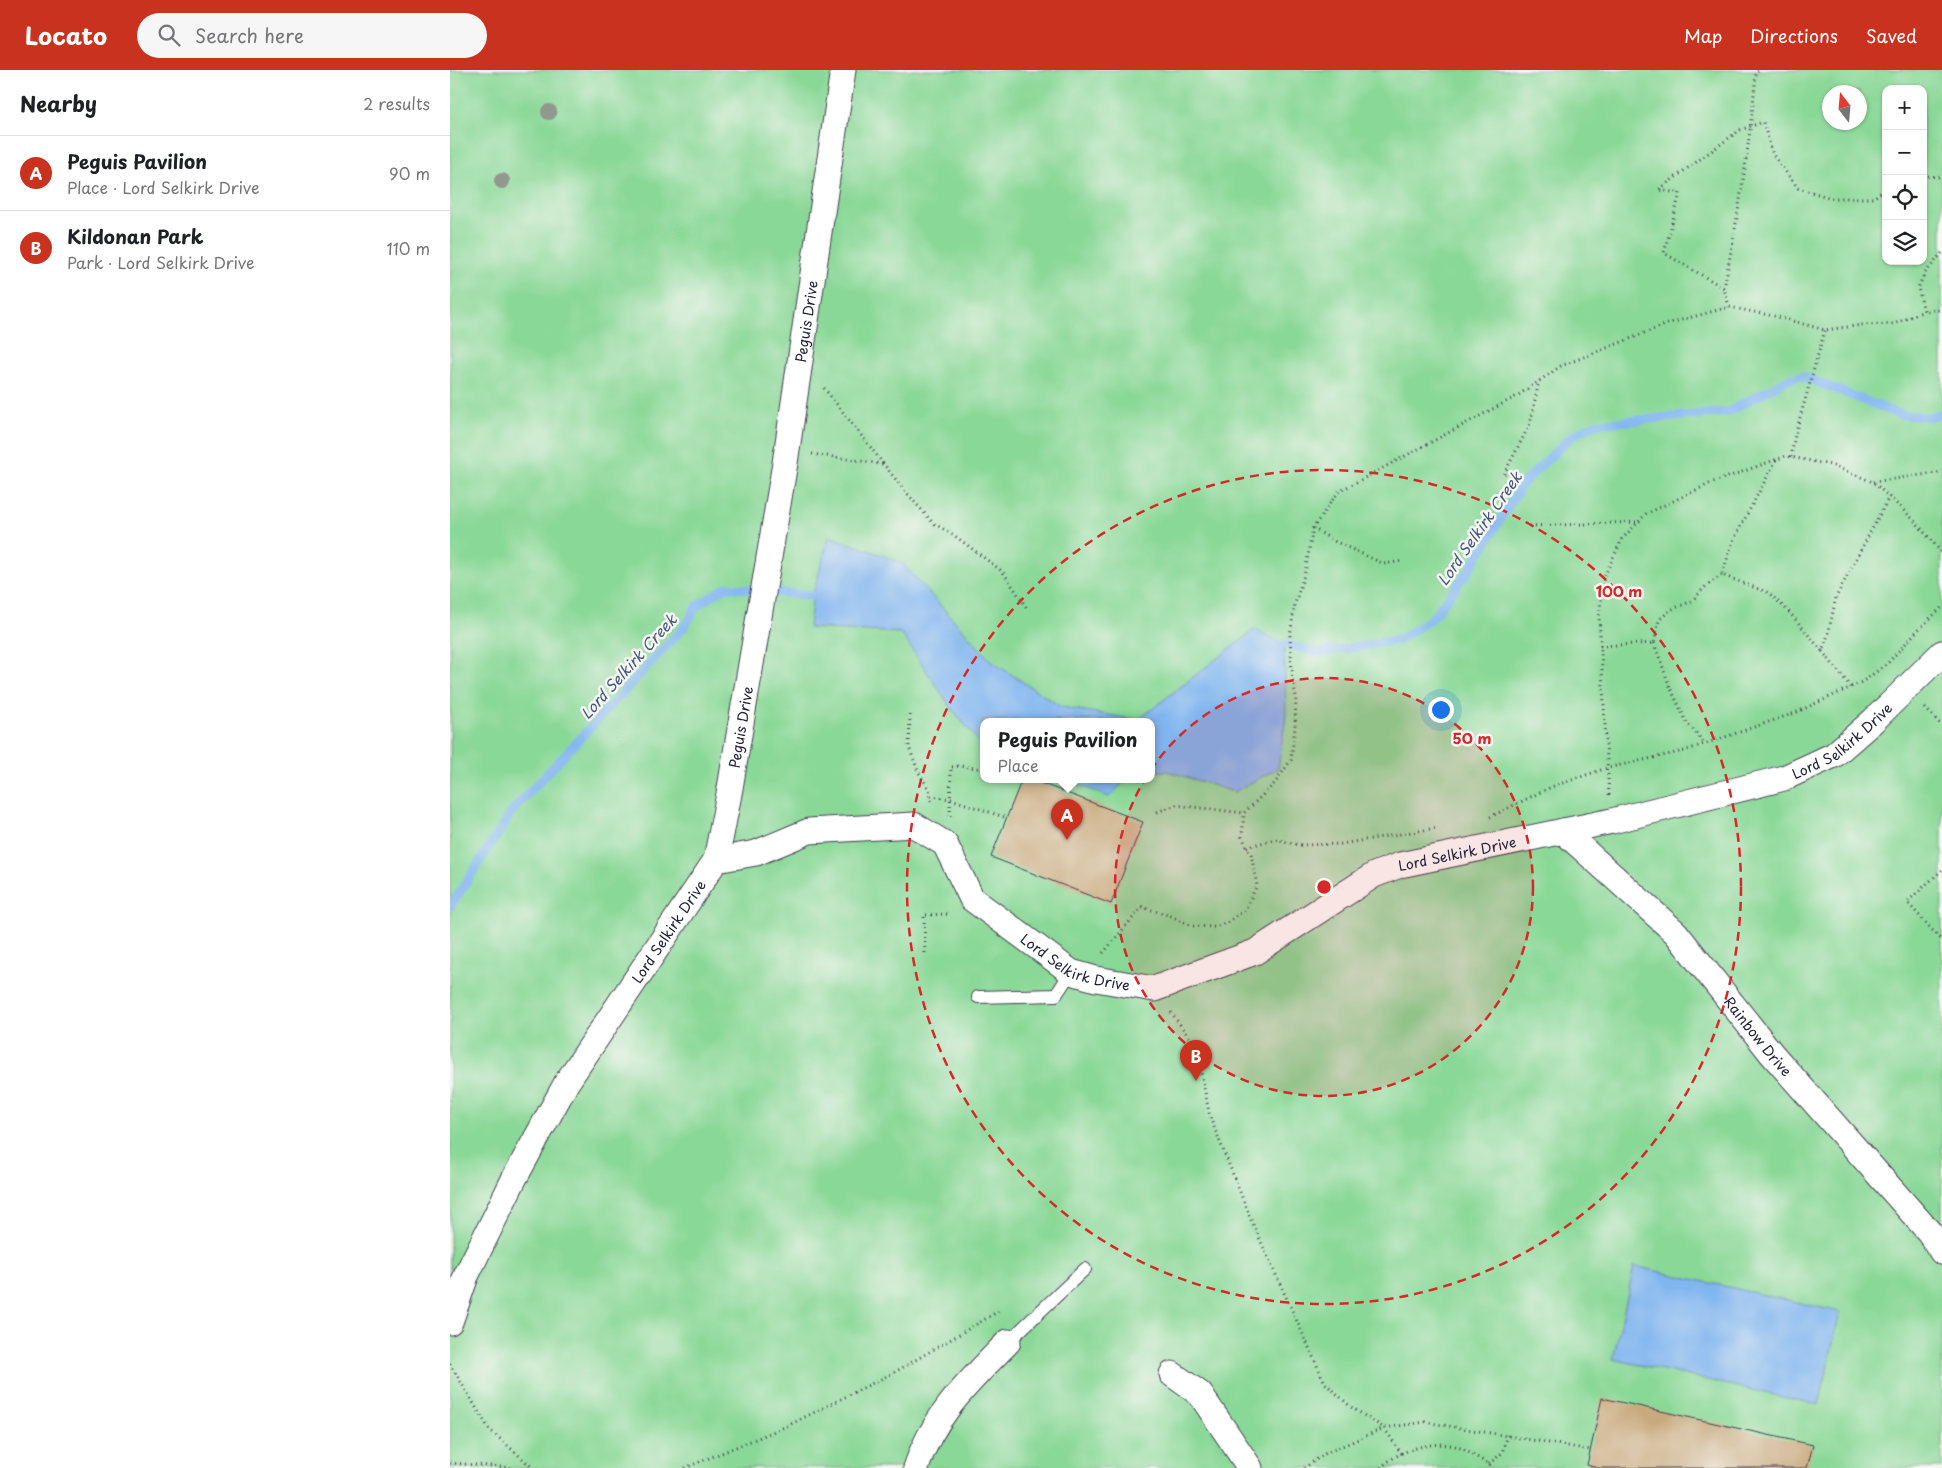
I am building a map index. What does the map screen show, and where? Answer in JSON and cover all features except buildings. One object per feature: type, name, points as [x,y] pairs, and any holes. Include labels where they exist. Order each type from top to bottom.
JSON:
[{"type":"street","name":"Peguis Drive","points":[[716,860],[729,794],[787,450],[843,70]]},
{"type":"street","name":"Lord Selkirk Drive","points":[[945,844],[972,899],[1071,972],[1096,979],[1154,989],[1255,952],[1374,875],[1400,865],[1612,821],[1784,778],[1834,755],[1874,720],[1942,653]]},
{"type":"street","points":[[716,860],[756,853],[809,830],[914,825],[945,844]]},
{"type":"street","name":"Rainbow Drive","points":[[1563,831],[1676,933],[1772,1054],[1930,1233],[1942,1252]]},
{"type":"street","name":"Lord Selkirk Drive","points":[[450,1322],[466,1276],[514,1179],[567,1082],[716,860]]},
{"type":"street","points":[[916,1468],[920,1455],[940,1418],[957,1395],[1008,1342]]},
{"type":"street","points":[[1172,1374],[1200,1394],[1250,1468]]},
{"type":"lane","points":[[978,997],[1056,995],[1071,972]]},
{"type":"lane","points":[[1008,1342],[1085,1269]]},
{"type":"path","points":[[1729,307],[1724,288],[1752,126],[1756,72],[1758,70]]},
{"type":"path","points":[[1724,288],[1664,253],[1680,194],[1658,190],[1740,130],[1763,122],[1773,155],[1798,188],[1831,198],[1873,198],[1882,191]]},
{"type":"path","points":[[1927,176],[1942,177]]},
{"type":"path","points":[[1924,311],[1918,288],[1925,273],[1942,253]]},
{"type":"path","points":[[1071,972],[1093,964],[1142,907],[1171,916],[1192,926],[1215,926],[1228,922],[1245,910],[1256,885],[1251,854],[1242,837],[1244,813],[1275,783],[1291,760],[1296,697],[1292,673],[1290,636],[1295,603],[1305,572],[1313,528],[1338,492],[1517,396],[1562,366],[1670,323],[1729,307],[1778,316],[1825,330],[1862,325],[1894,324],[1924,311],[1942,310]]},
{"type":"path","points":[[1791,457],[1794,435],[1825,330]]},
{"type":"path","points":[[801,358],[883,464],[934,522],[1003,572],[1027,608]]},
{"type":"path","points":[[1504,474],[1530,424],[1539,381]]},
{"type":"path","points":[[787,450],[883,464]]},
{"type":"path","points":[[1612,821],[1607,768],[1599,616],[1604,577],[1622,539],[1646,514],[1711,482],[1786,456],[1831,465],[1873,482],[1912,519],[1942,553]]},
{"type":"path","points":[[1705,744],[1686,721],[1654,643],[1659,620],[1670,610],[1692,601],[1706,586],[1722,575],[1733,541],[1776,459]]},
{"type":"path","points":[[1873,482],[1942,472]]},
{"type":"path","points":[[1822,651],[1828,636],[1836,598],[1889,497]]},
{"type":"path","points":[[1530,526],[1638,522]]},
{"type":"path","points":[[1313,528],[1334,542],[1384,564],[1403,561]]},
{"type":"path","points":[[1722,575],[1769,592],[1790,613],[1850,687]]},
{"type":"path","points":[[1483,820],[1551,787],[1607,768],[1684,751],[1705,744],[1795,712],[1862,682],[1887,664],[1917,630],[1942,607]]},
{"type":"path","points":[[1600,646],[1654,643]]},
{"type":"path","points":[[910,715],[908,747],[918,771],[929,789],[934,814],[945,844]]},
{"type":"path","points":[[945,844],[951,800],[951,767],[961,766],[980,769]]},
{"type":"path","points":[[931,796],[951,800],[1007,818]]},
{"type":"path","points":[[1157,812],[1176,805],[1244,813]]},
{"type":"path","points":[[1247,847],[1274,840],[1299,845],[1341,844],[1439,827]]},
{"type":"path","points":[[1942,870],[1907,902],[1942,942]]},
{"type":"path","points":[[925,953],[924,915],[954,914]]},
{"type":"path","points":[[1154,989],[1196,1048],[1210,1117],[1252,1222],[1325,1382],[1351,1408],[1384,1428],[1402,1454]]},
{"type":"path","points":[[685,1468],[787,1426],[895,1372],[998,1311]]},
{"type":"path","points":[[450,1364],[489,1429],[533,1468]]},
{"type":"path","points":[[1304,1468],[1326,1453],[1384,1428],[1425,1422],[1591,1450]]},
{"type":"path","points":[[1381,1468],[1387,1462],[1402,1454],[1432,1444],[1457,1447],[1490,1466],[1502,1453],[1508,1435]]},
{"type":"path","points":[[450,1463],[514,1468]]},
{"type":"green space","points":[[450,70],[1942,70],[1942,1468],[450,1468]]},
{"type":"water","points":[[829,536],[901,562],[991,661],[1061,707],[1126,718],[980,718],[980,743],[952,709],[901,633],[809,628],[813,595]]},
{"type":"water","points":[[1255,629],[1284,644],[1286,716],[1278,768],[1234,792],[1167,771],[1155,772],[1155,718],[1141,718]]},
{"type":"water","points":[[1073,783],[1123,783],[1109,797]]},
{"type":"water","points":[[1634,1266],[1840,1312],[1819,1405],[1613,1359]]},
{"type":"waterway","name":"Lord Selkirk Creek","points":[[1274,649],[1284,644],[1320,653],[1399,640],[1431,619],[1468,572],[1523,483],[1572,436],[1595,424],[1728,412],[1786,380],[1802,376],[1901,415],[1932,417],[1942,413]]},
{"type":"waterway","name":"Lord Selkirk Creek","points":[[450,907],[514,809],[685,626],[697,606],[726,587],[822,597]]},
{"type":"place","name":"Peguis Pavilion","points":[[1067,840]]},
{"type":"place","name":"Kildonan Park","points":[[1196,1081]]}]
